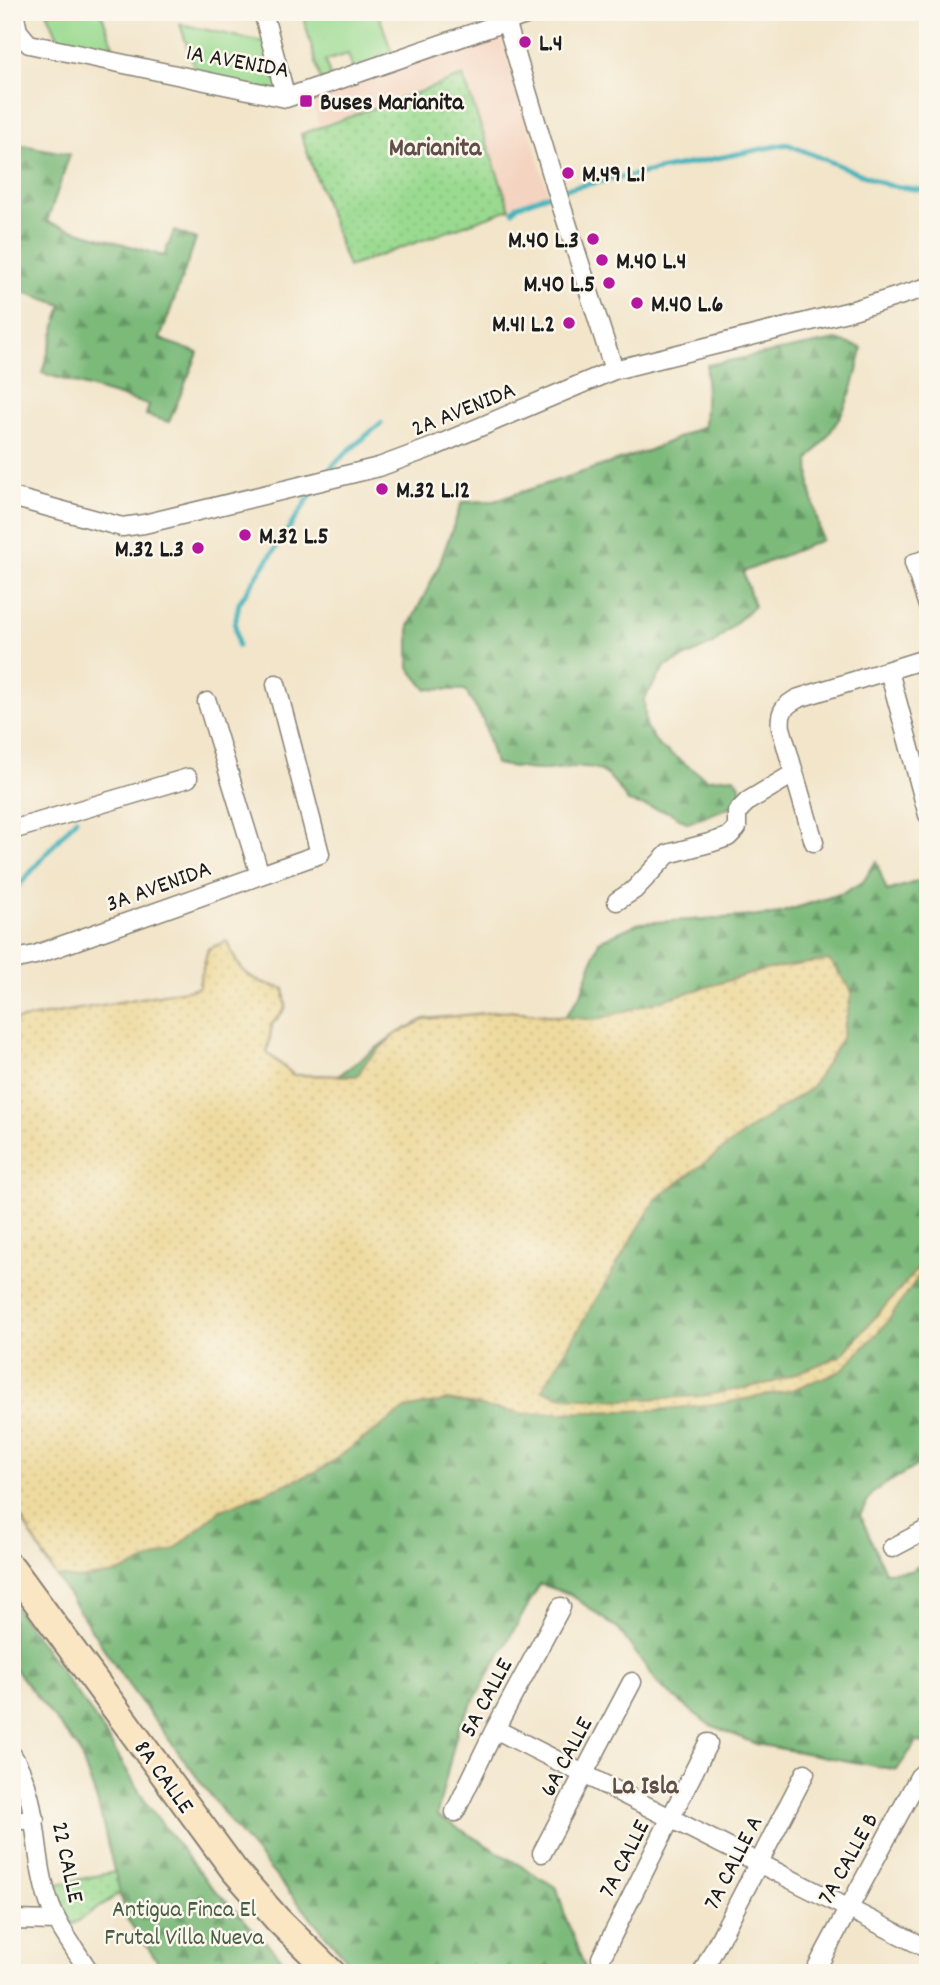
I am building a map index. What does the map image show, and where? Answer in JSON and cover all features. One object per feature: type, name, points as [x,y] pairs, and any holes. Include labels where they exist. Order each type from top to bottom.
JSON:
[{"type":"main road","name":"8A CALLE","points":[[12,1568],[234,1870],[278,1920],[332,1973]]},
{"type":"street","name":"1A AVENIDA","points":[[14,12],[21,36],[29,44],[286,99],[534,12]]},
{"type":"street","points":[[263,12],[286,99]]},
{"type":"street","points":[[506,21],[614,370]]},
{"type":"street","name":"2A AVENIDA","points":[[12,497],[128,527],[314,485],[379,467],[433,447],[614,370],[847,312],[928,287]]},
{"type":"street","points":[[928,559],[914,563],[928,606]]},
{"type":"street","points":[[814,842],[781,728],[782,709],[799,698],[928,658]]},
{"type":"street","points":[[889,671],[928,816]]},
{"type":"street","name":"3A AVENIDA","points":[[12,960],[35,955],[320,854],[276,684]]},
{"type":"street","points":[[207,702],[260,875]]},
{"type":"street","points":[[617,901],[634,890],[668,854],[728,837],[737,828],[737,812],[748,801],[793,774]]},
{"type":"street","points":[[12,830],[188,778]]},
{"type":"street","points":[[892,1548],[928,1529]]},
{"type":"street","name":"5A CALLE","points":[[455,1812],[495,1729],[561,1607]]},
{"type":"street","name":"6A CALLE","points":[[541,1853],[632,1682]]},
{"type":"street","points":[[495,1729],[759,1865],[928,1948]]},
{"type":"street","name":"7A CALLE","points":[[601,1958],[708,1743]]},
{"type":"street","name":"22 CALLE","points":[[12,1755],[24,1776],[35,1820],[44,1884],[57,1920],[90,1973]]},
{"type":"street","name":"7A CALLE B","points":[[814,1973],[919,1777],[927,1770]]},
{"type":"street","name":"7A CALLE A","points":[[702,1973],[805,1773]]},
{"type":"street","points":[[12,1820],[35,1820]]},
{"type":"street","points":[[12,1920],[57,1920]]},
{"type":"shaded area","points":[[498,26],[548,192],[510,206],[464,73],[319,125],[310,94]]},
{"type":"green space","points":[[47,12],[101,12],[116,55],[61,44]]},
{"type":"green space","points":[[302,12],[378,12],[393,56],[353,70],[348,54],[325,61],[331,78],[321,81]]},
{"type":"green space","points":[[180,24],[268,43],[282,95],[197,76]]},
{"type":"green space","points":[[463,76],[510,209],[348,267],[301,134]]},
{"type":"green space","points":[[12,143],[70,154],[47,222],[164,256],[174,231],[196,239],[160,339],[198,353],[169,422],[146,415],[149,405],[42,373],[62,305],[12,288]]},
{"type":"green space","points":[[836,340],[862,348],[855,380],[844,408],[830,433],[809,459],[810,488],[822,540],[743,572],[754,606],[713,644],[665,667],[644,699],[646,727],[658,745],[707,779],[734,777],[740,785],[740,803],[688,823],[669,812],[628,802],[610,778],[593,768],[538,770],[495,764],[483,720],[465,690],[426,689],[409,668],[409,626],[438,568],[462,502],[494,501],[650,450],[704,426],[707,365]]},
{"type":"green space","points":[[876,861],[887,891],[926,879],[928,883],[928,1459],[874,1491],[860,1515],[885,1572],[910,1571],[928,1560],[928,1745],[917,1741],[897,1770],[756,1744],[708,1724],[660,1686],[619,1630],[570,1594],[540,1584],[458,1728],[437,1815],[557,1888],[587,1973],[358,1973],[234,1827],[124,1679],[44,1558],[132,1477],[208,949],[227,941],[242,969],[254,979],[284,989],[286,1008],[272,1024],[267,1053],[293,1075],[338,1076],[394,1035],[425,1019],[516,1012],[565,1017],[581,994],[599,941],[639,923],[773,915],[843,893],[863,882]]},
{"type":"green space","name":"Antigua Finca El Frutal Villa Nueva","points":[[12,1603],[101,1727],[146,1803],[207,1882],[296,1973],[166,1973],[125,1916],[98,1804],[78,1748],[12,1666]]},
{"type":"green space","points":[[115,1872],[120,1893],[72,1925],[62,1906],[57,1884]]},
{"type":"sand","points":[[227,941],[242,969],[254,979],[284,989],[286,1008],[272,1024],[267,1053],[294,1075],[357,1076],[366,1062],[394,1035],[425,1019],[507,1011],[595,1020],[764,970],[829,960],[852,991],[842,1038],[811,1088],[761,1121],[656,1199],[542,1390],[563,1397],[624,1400],[703,1396],[774,1382],[841,1356],[928,1257],[928,1263],[885,1325],[841,1371],[788,1391],[723,1403],[657,1410],[524,1414],[448,1400],[405,1409],[320,1470],[219,1511],[174,1550],[115,1574],[78,1579],[56,1576],[12,1503],[12,1021],[198,988],[208,949]]},
{"type":"waterway","points":[[513,211],[517,206],[564,189],[787,144],[887,185],[928,191]]},
{"type":"waterway","points":[[324,476],[339,459],[381,423]]},
{"type":"waterway","points":[[238,646],[235,624],[239,603],[317,486]]},
{"type":"waterway","points":[[12,894],[76,819]]},
{"type":"place","name":"L.4","points":[[525,42]]},
{"type":"place","name":"Buses Marianita","points":[[306,101]]},
{"type":"place","name":"M.49 L.1","points":[[568,173]]},
{"type":"place","name":"M.40 L.3","points":[[593,239]]},
{"type":"place","name":"M.40 L.4","points":[[602,260]]},
{"type":"place","name":"M.40 L.5","points":[[609,283]]},
{"type":"place","name":"M.40 L.6","points":[[637,303]]},
{"type":"place","name":"M.41 L.2","points":[[569,323]]},
{"type":"place","name":"M.32 L.12","points":[[382,489]]},
{"type":"place","name":"M.32 L.5","points":[[245,535]]},
{"type":"place","name":"M.32 L.3","points":[[198,548]]},
{"type":"district","name":"Marianita","points":[[435,146]]},
{"type":"district","name":"La Isla","points":[[645,1784]]}]
